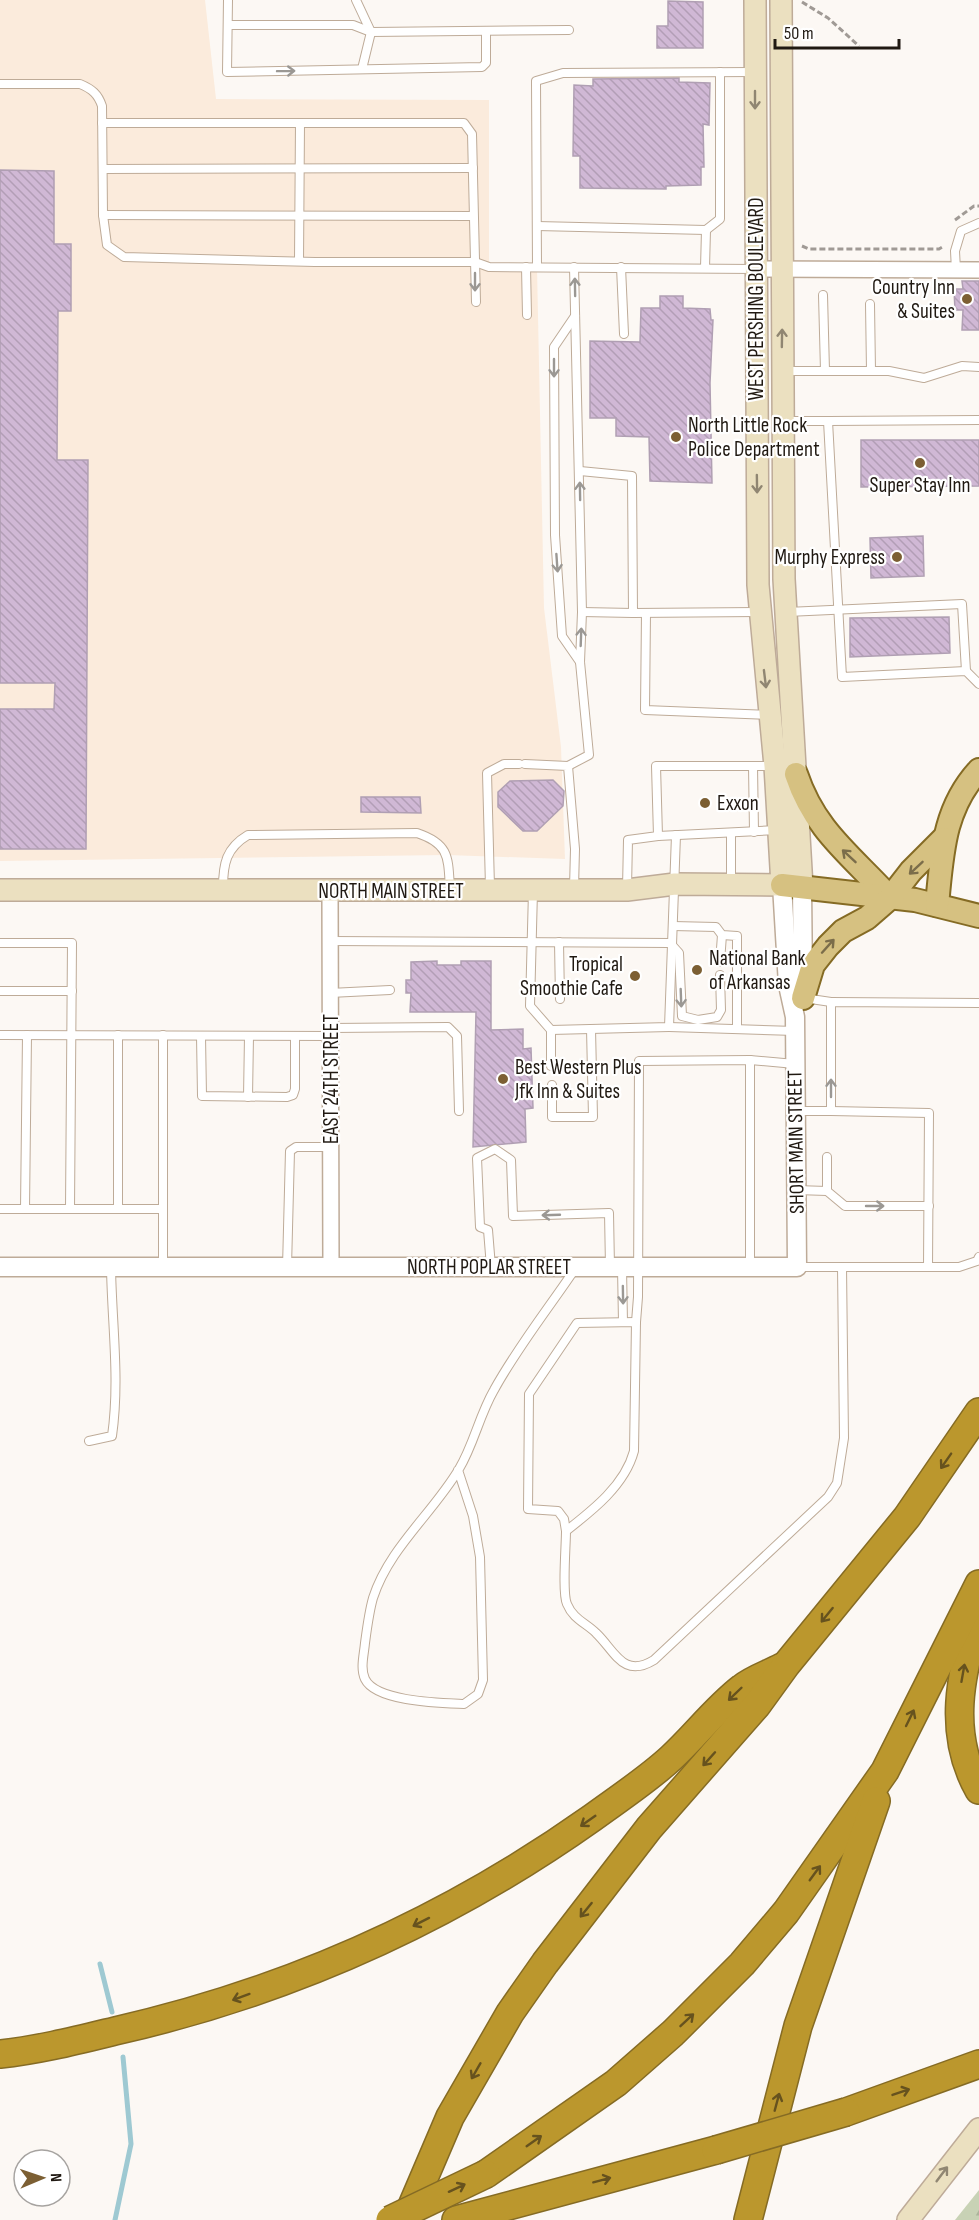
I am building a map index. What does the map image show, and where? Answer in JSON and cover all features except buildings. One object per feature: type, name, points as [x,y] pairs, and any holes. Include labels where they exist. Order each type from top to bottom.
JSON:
[{"type":"highway","points":[[406,2220],[450,2117],[510,2013],[545,1963],[649,1828],[757,1705],[786,1665],[907,1517],[979,1412]]},
{"type":"highway","points":[[748,2220],[798,2026],[885,1771],[979,1584]]},
{"type":"highway","points":[[979,1614],[966,1660],[958,1719],[966,1764],[979,1790]]},
{"type":"highway","points":[[0,2054],[64,2043],[159,2021],[232,2000],[317,1969],[404,1930],[511,1872],[591,1818],[669,1760],[742,1688],[786,1665]]},
{"type":"highway","points":[[390,2220],[486,2174],[615,2083],[708,2000],[786,1912],[885,1771]]},
{"type":"highway","points":[[460,2219],[717,2150],[846,2112],[979,2064]]},
{"type":"main road","name":"WEST PERSHING BOULEVARD","points":[[755,0],[755,269],[760,612],[770,715],[786,770],[779,829],[795,883]]},
{"type":"main road","name":"WEST PERSHING BOULEVARD","points":[[791,1],[781,371],[786,612],[786,770],[795,883]]},
{"type":"main road","points":[[786,770],[831,839],[890,898]]},
{"type":"main road","points":[[937,905],[943,839],[955,806],[979,770]]},
{"type":"main road","points":[[798,1015],[813,965],[828,946],[843,931],[867,918],[890,898],[911,871],[943,839]]},
{"type":"main road","points":[[795,883],[937,905],[979,916]]},
{"type":"main road","name":"NORTH MAIN STREET","points":[[0,890],[223,892],[627,890],[675,884],[795,883]]},
{"type":"main road","points":[[908,2220],[979,2129]]},
{"type":"street","points":[[755,269],[979,270]]},
{"type":"street","name":"SHORT MAIN STREET","points":[[795,883],[798,1015],[795,1064],[797,1267]]},
{"type":"street","name":"EAST 24TH STREET","points":[[330,891],[331,1267]]},
{"type":"street","name":"NORTH POPLAR STREET","points":[[0,1267],[797,1267]]},
{"type":"lane","points":[[228,0],[227,72],[482,67],[486,63],[486,32]]},
{"type":"lane","points":[[356,0],[371,32],[362,69]]},
{"type":"lane","points":[[228,25],[353,25],[371,32],[569,30]]},
{"type":"lane","points":[[537,226],[706,230],[720,219],[720,72]]},
{"type":"lane","points":[[537,267],[536,81],[563,73],[755,72]]},
{"type":"lane","points":[[0,84],[80,84],[92,90],[99,98],[102,106],[103,215],[107,245],[124,257],[475,262],[489,267],[755,269]]},
{"type":"lane","points":[[102,123],[464,123],[472,134],[476,302]]},
{"type":"lane","points":[[299,261],[300,123]]},
{"type":"lane","points":[[103,169],[473,168]]},
{"type":"lane","points":[[103,215],[473,216]]},
{"type":"lane","points":[[956,270],[955,251],[961,231],[979,223]]},
{"type":"lane","points":[[705,268],[706,230]]},
{"type":"lane","points":[[526,267],[527,315]]},
{"type":"lane","points":[[490,890],[487,773],[504,764],[568,766],[589,755],[580,662],[582,612],[580,471],[574,267]]},
{"type":"lane","points":[[621,267],[624,334]]},
{"type":"lane","points":[[823,295],[825,371]]},
{"type":"lane","points":[[870,304],[872,371]]},
{"type":"lane","points":[[575,316],[554,347],[555,535],[562,636],[580,662]]},
{"type":"lane","points":[[781,371],[889,371],[924,378],[962,366],[979,368]]},
{"type":"lane","points":[[782,421],[979,420]]},
{"type":"lane","points":[[828,421],[842,677],[966,671]]},
{"type":"lane","points":[[580,471],[632,476],[633,613]]},
{"type":"lane","points":[[786,612],[962,604],[966,671],[979,683]]},
{"type":"lane","points":[[582,612],[760,612]]},
{"type":"lane","points":[[646,613],[645,710],[770,715]]},
{"type":"lane","points":[[568,766],[575,849],[574,890]]},
{"type":"lane","points":[[658,836],[656,766],[753,766],[786,770]]},
{"type":"lane","points":[[753,766],[754,832]]},
{"type":"lane","points":[[627,890],[628,840],[658,836],[779,829]]},
{"type":"lane","points":[[223,892],[223,866],[226,858],[238,841],[248,835],[405,833],[429,837],[444,848],[449,860],[450,891]]},
{"type":"lane","points":[[731,833],[731,884]]},
{"type":"lane","points":[[669,1027],[670,943],[673,926],[676,836]]},
{"type":"lane","points":[[533,890],[530,1006],[551,1030],[551,1066]]},
{"type":"lane","points":[[673,926],[716,927],[722,935],[720,962]]},
{"type":"lane","points":[[722,935],[736,936],[737,1028]]},
{"type":"lane","points":[[330,941],[670,943],[679,953],[682,1016],[698,1020],[717,1017],[721,1010],[720,975]]},
{"type":"lane","points":[[559,942],[560,999]]},
{"type":"lane","points":[[0,943],[72,943],[70,1209]]},
{"type":"lane","points":[[330,993],[390,990]]},
{"type":"lane","points":[[0,991],[72,991]]},
{"type":"lane","points":[[831,1002],[831,1111]]},
{"type":"lane","points":[[551,1030],[737,1028],[798,1015],[831,1002],[979,1004]]},
{"type":"lane","points":[[0,1035],[294,1036],[330,1032],[448,1027],[457,1036],[459,1111]]},
{"type":"lane","points":[[552,1085],[552,1117],[593,1117],[591,1029]]},
{"type":"lane","points":[[25,1209],[27,1035]]},
{"type":"lane","points":[[118,1035],[118,1209]]},
{"type":"lane","points":[[163,1035],[163,1267]]},
{"type":"lane","points":[[201,1036],[202,1096],[287,1097],[293,1095],[295,1089],[294,1036]]},
{"type":"lane","points":[[248,1097],[249,1036]]},
{"type":"lane","points":[[750,1060],[750,1267]]},
{"type":"lane","points":[[623,1322],[623,1267],[639,1061],[750,1060],[795,1064]]},
{"type":"lane","points":[[796,1111],[929,1113],[928,1267]]},
{"type":"lane","points":[[287,1267],[290,1151],[296,1147],[331,1147]]},
{"type":"lane","points":[[491,1267],[488,1230],[480,1227],[477,1158],[495,1149],[511,1160],[513,1216],[609,1213],[636,1322],[634,1451],[630,1464],[598,1506],[566,1531]]},
{"type":"lane","points":[[827,1157],[827,1191]]},
{"type":"lane","points":[[796,1190],[827,1191],[845,1206],[929,1206]]},
{"type":"lane","points":[[0,1209],[163,1209]]},
{"type":"lane","name":"NORTH POPLAR STREET","points":[[797,1267],[959,1267],[978,1259]]},
{"type":"lane","points":[[88,1441],[112,1436],[116,1406],[115,1309],[110,1267]]},
{"type":"lane","points":[[458,1470],[473,1516],[480,1557],[483,1680],[478,1694],[464,1704],[408,1700],[373,1688],[366,1681],[362,1668],[374,1598],[386,1571],[409,1535],[431,1511],[458,1470],[474,1442],[483,1412],[494,1389],[577,1267]]},
{"type":"lane","points":[[636,1322],[578,1323],[529,1394],[528,1509],[558,1510],[564,1519],[566,1531],[566,1603],[579,1622],[595,1631],[622,1663],[634,1667],[645,1666],[654,1660],[828,1497],[837,1483],[844,1438],[842,1267]]},
{"type":"path","points":[[791,1],[828,18],[859,46]]},
{"type":"path","points":[[949,226],[960,215],[979,206]]},
{"type":"path","points":[[797,244],[809,249],[939,249],[947,244]]},
{"type":"shaded area","points":[[0,0],[205,0],[216,99],[489,100],[489,267],[537,267],[544,608],[561,747],[565,859],[447,855],[0,861]]},
{"type":"green space","points":[[979,2190],[979,2220],[955,2220]]},
{"type":"waterway","points":[[100,1964],[112,2012]]},
{"type":"waterway","points":[[115,2220],[131,2144],[123,2057]]},
{"type":"place","name":"Country Inn & Suites","points":[[967,299]]},
{"type":"place","name":"North Little Rock Police Department","points":[[676,437]]},
{"type":"place","name":"Super Stay Inn","points":[[920,463]]},
{"type":"place","name":"Murphy Express","points":[[897,557]]},
{"type":"place","name":"Exxon","points":[[705,803]]},
{"type":"place","name":"National Bank of Arkansas","points":[[697,970]]},
{"type":"place","name":"Tropical Smoothie Cafe","points":[[635,976]]},
{"type":"place","name":"Best Western Plus Jfk Inn & Suites","points":[[503,1079]]}]
